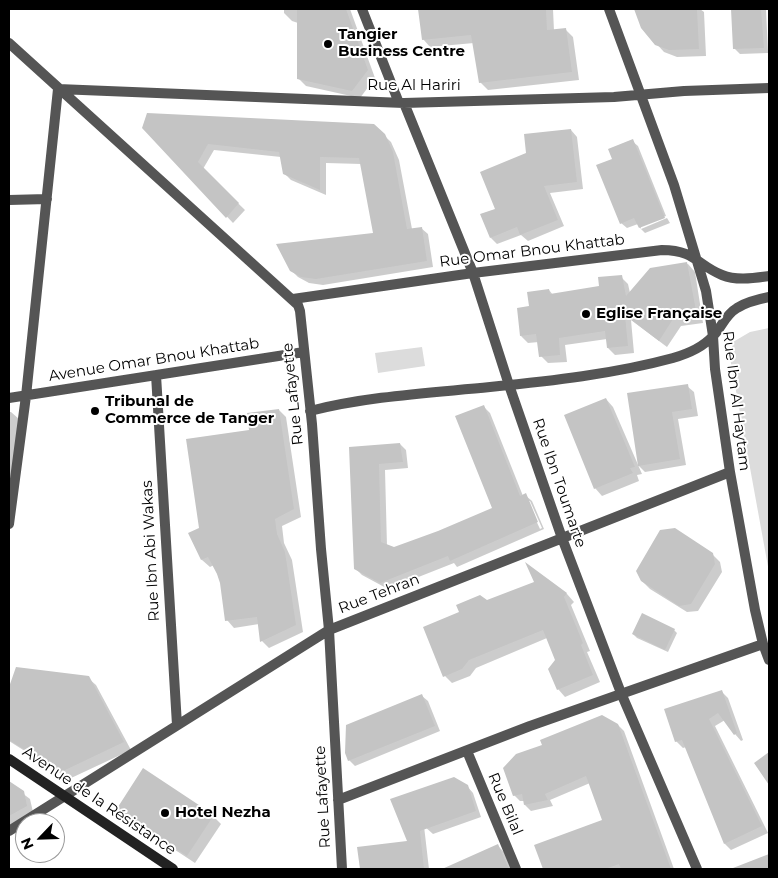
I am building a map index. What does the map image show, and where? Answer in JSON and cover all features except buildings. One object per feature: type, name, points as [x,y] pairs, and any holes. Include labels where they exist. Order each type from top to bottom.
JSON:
[{"type":"street","name":"Rue Ibn Toumarte","points":[[362,9],[473,273],[509,385],[562,538],[622,693],[697,869]]},
{"type":"street","name":"Rue Ibn Al Haytam","points":[[609,9],[674,185],[706,290],[730,472],[755,610],[769,660]]},
{"type":"street","name":"Rue Lafayette","points":[[9,43],[298,305],[310,411],[329,630],[342,869]]},
{"type":"street","name":"Rue Al Hariri","points":[[58,89],[402,103],[642,95],[684,91],[769,88]]},
{"type":"street","points":[[9,524],[26,396],[58,89]]},
{"type":"street","points":[[9,200],[47,199]]},
{"type":"street","name":"Rue Omar Bnou Khattab","points":[[293,299],[473,273],[662,250],[675,250],[698,259],[713,270],[728,277],[769,276]]},
{"type":"street","points":[[310,411],[330,406],[380,399],[578,376],[674,358],[694,350],[713,336],[722,322],[738,307],[769,297]]},
{"type":"street","name":"Avenue Omar Bnou Khattab","points":[[9,398],[304,352]]},
{"type":"street","name":"Rue Ibn Abi Wakas","points":[[156,375],[176,725]]},
{"type":"street","name":"Rue Tehran","points":[[9,831],[329,630],[730,472]]},
{"type":"street","points":[[338,800],[622,693],[763,644]]},
{"type":"street","name":"Rue Bilal","points":[[466,751],[516,869]]},
{"type":"street","name":"Avenue de la Résistance","points":[[9,758],[173,869]]},
{"type":"shaded area","points":[[769,328],[769,572],[730,358],[733,342],[750,332]]},
{"type":"shaded area","points":[[422,347],[425,366],[378,373],[375,353]]},
{"type":"place","name":"Tangier Business Centre","points":[[328,44]]},
{"type":"place","name":"Eglise Française","points":[[586,314]]},
{"type":"place","name":"Tribunal de Commerce de Tanger","points":[[95,411]]},
{"type":"place","name":"Hotel Nezha","points":[[165,813]]}]
